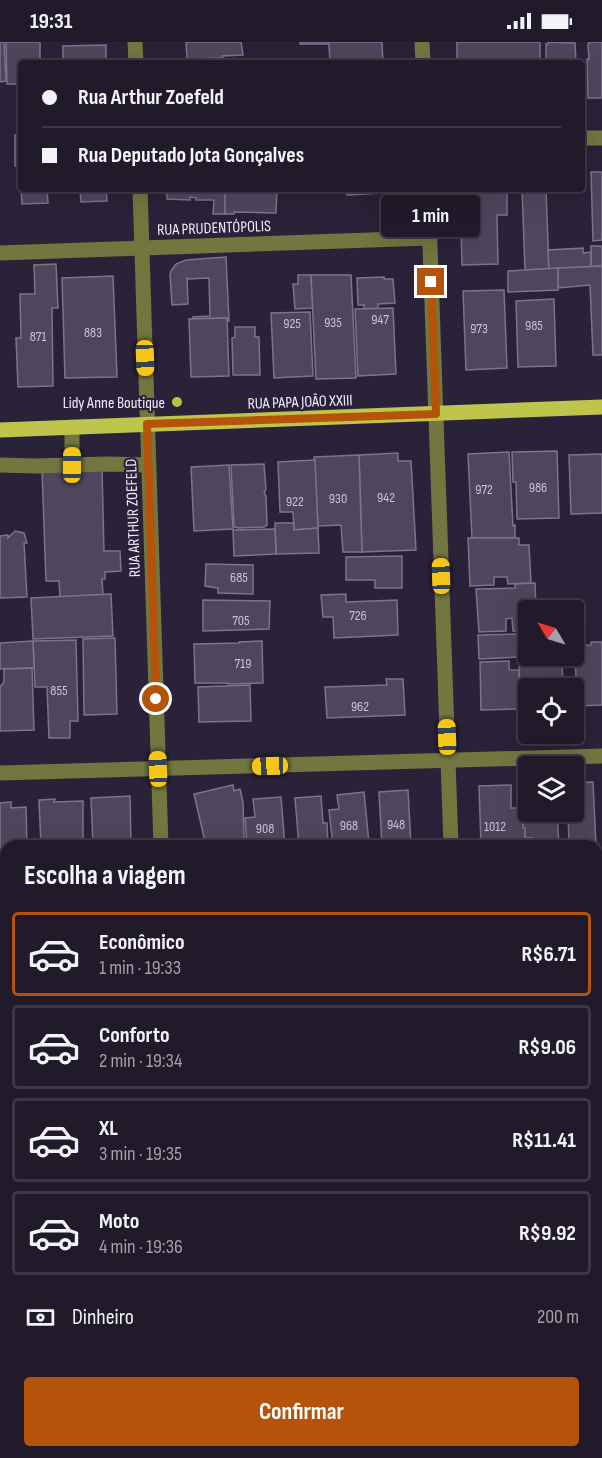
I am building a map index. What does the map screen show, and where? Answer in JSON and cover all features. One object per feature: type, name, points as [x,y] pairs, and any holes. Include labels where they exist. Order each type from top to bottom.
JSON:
[{"type":"main road","name":"RUA PAPA JOÃO XXIII","points":[[0,430],[602,407]]},
{"type":"street","points":[[135,42],[136,60]]},
{"type":"street","points":[[422,42],[423,60]]},
{"type":"street","points":[[585,138],[602,138]]},
{"type":"street","name":"RUA ARTHUR ZOEFELD","points":[[140,192],[161,840]]},
{"type":"street","points":[[428,192],[451,840]]},
{"type":"street","name":"RUA PRUDENTÓPOLIS","points":[[0,253],[429,238]]},
{"type":"street","points":[[72,428],[72,465]]},
{"type":"street","points":[[0,465],[149,465]]},
{"type":"street","points":[[0,773],[602,756]]},
{"type":"building","points":[[0,42],[4,42],[6,81],[0,82]]},
{"type":"building","points":[[6,42],[40,42],[40,60],[18,60],[18,84],[7,84]]},
{"type":"building","points":[[186,42],[241,42],[243,55],[187,59]]},
{"type":"building","points":[[300,42],[382,42],[383,60],[330,60],[329,44],[300,44]]},
{"type":"building","points":[[457,42],[540,42],[540,60],[457,60]]},
{"type":"building","points":[[548,42],[575,43],[576,60],[546,60],[546,44]]},
{"type":"building","points":[[589,42],[602,42],[602,98],[588,98]]},
{"type":"building","points":[[106,45],[106,60],[63,60],[63,46]]},
{"type":"building","points":[[15,135],[18,135],[18,166],[15,166]]},
{"type":"building","points":[[591,172],[602,172],[602,240],[593,241]]},
{"type":"building","points":[[21,192],[47,192],[48,203],[22,204]]},
{"type":"building","points":[[80,192],[106,192],[107,201],[81,202]]},
{"type":"building","points":[[167,192],[225,192],[225,214],[213,214],[214,200],[196,200],[190,197],[190,200],[167,199]]},
{"type":"building","points":[[225,192],[277,192],[276,213],[234,212],[234,214],[225,214]]},
{"type":"building","points":[[347,192],[383,192],[382,193],[347,195]]},
{"type":"building","points":[[460,192],[507,192],[507,215],[497,215],[498,264],[462,265]]},
{"type":"building","points":[[522,192],[546,192],[549,269],[525,270]]},
{"type":"building","points":[[591,246],[602,246],[602,266],[591,267]]},
{"type":"building","points":[[583,248],[583,253],[591,252],[591,267],[549,269],[548,250]]},
{"type":"building","points":[[226,257],[229,321],[227,318],[193,319],[193,317],[210,316],[209,278],[187,278],[188,304],[172,305],[170,275],[176,264],[186,260]]},
{"type":"building","points":[[56,264],[58,308],[52,308],[53,386],[18,387],[16,338],[21,338],[20,294],[35,294],[34,265]]},
{"type":"building","points":[[602,266],[602,355],[593,355],[590,285],[558,288],[558,268]]},
{"type":"building","points":[[558,268],[558,290],[508,292],[508,271]]},
{"type":"building","points":[[298,275],[311,275],[313,308],[295,309],[293,284],[298,284]]},
{"type":"building","points":[[311,275],[351,275],[356,378],[316,379]]},
{"type":"building","points":[[113,276],[117,377],[65,378],[62,278]]},
{"type":"building","points":[[384,277],[384,279],[393,279],[395,303],[378,304],[378,309],[364,309],[364,305],[358,305],[357,278]]},
{"type":"building","points":[[504,290],[507,368],[466,370],[463,291]]},
{"type":"building","points":[[554,299],[556,366],[518,367],[516,301]]},
{"type":"building","points":[[393,308],[396,374],[358,376],[355,309]]},
{"type":"building","points":[[310,312],[313,376],[274,378],[271,313]]},
{"type":"building","points":[[227,318],[229,376],[191,377],[189,319]]},
{"type":"building","points":[[235,327],[255,327],[255,337],[259,337],[260,375],[233,375],[232,338],[235,337]]},
{"type":"building","points":[[557,451],[559,518],[517,519],[512,452]]},
{"type":"building","points":[[509,452],[515,538],[472,538],[468,454]]},
{"type":"building","points":[[398,453],[398,461],[411,461],[416,550],[362,552],[359,455]]},
{"type":"building","points":[[602,454],[602,513],[571,514],[569,455]]},
{"type":"building","points":[[359,455],[362,552],[343,552],[341,525],[318,526],[314,457]]},
{"type":"building","points":[[315,460],[318,528],[294,530],[293,512],[280,512],[278,462]]},
{"type":"building","points":[[264,464],[267,525],[264,527],[234,527],[231,465]]},
{"type":"building","points":[[229,465],[233,529],[194,531],[191,467]]},
{"type":"building","points":[[102,469],[104,551],[120,551],[121,571],[105,572],[105,579],[102,579],[103,595],[60,597],[59,581],[46,581],[42,470]]},
{"type":"building","points":[[275,523],[294,523],[294,530],[318,528],[319,553],[276,554]]},
{"type":"building","points":[[275,529],[276,554],[234,556],[233,530]]},
{"type":"building","points":[[15,531],[24,533],[27,543],[24,543],[27,597],[0,598],[0,536],[8,535],[8,538]]},
{"type":"building","points":[[468,538],[519,538],[519,545],[529,545],[531,583],[508,584],[507,577],[494,577],[494,585],[470,586]]},
{"type":"building","points":[[402,556],[402,588],[375,588],[375,580],[346,580],[346,557]]},
{"type":"building","points":[[206,564],[253,565],[253,594],[218,593],[218,588],[205,586]]},
{"type":"building","points":[[535,583],[536,600],[518,600],[518,631],[513,631],[512,618],[506,619],[506,631],[479,632],[476,589],[515,588],[515,584]]},
{"type":"building","points":[[111,594],[113,636],[33,639],[31,598]]},
{"type":"building","points":[[346,594],[346,602],[397,600],[398,635],[334,638],[333,617],[323,617],[321,595]]},
{"type":"building","points":[[203,600],[270,601],[269,629],[203,631]]},
{"type":"building","points":[[517,634],[518,657],[479,659],[478,635]]},
{"type":"building","points":[[115,638],[117,714],[84,715],[83,639]]},
{"type":"building","points":[[76,640],[78,721],[70,721],[70,738],[49,738],[47,687],[35,687],[33,641]]},
{"type":"building","points":[[33,641],[34,668],[0,669],[0,643]]},
{"type":"building","points":[[262,641],[263,683],[195,683],[194,644]]},
{"type":"building","points":[[591,642],[602,642],[602,705],[584,706],[584,678],[576,678],[575,666],[584,666],[584,645],[591,645]]},
{"type":"building","points":[[509,661],[510,670],[519,670],[518,709],[481,710],[480,662]]},
{"type":"building","points":[[519,666],[562,666],[563,678],[519,678]]},
{"type":"building","points":[[32,668],[34,730],[0,731],[0,687],[4,682],[4,669]]},
{"type":"building","points":[[386,679],[403,679],[405,715],[327,718],[325,687],[387,685]]},
{"type":"building","points":[[250,685],[251,721],[199,722],[198,687]]},
{"type":"building","points":[[584,782],[593,782],[596,840],[569,840],[568,822],[584,822]]},
{"type":"building","points":[[233,785],[234,791],[240,789],[243,802],[244,840],[205,840],[194,794]]},
{"type":"building","points":[[511,785],[511,808],[518,808],[518,822],[523,822],[525,840],[481,840],[479,786]]},
{"type":"building","points":[[408,790],[411,840],[382,840],[379,792]]},
{"type":"building","points":[[364,792],[369,840],[332,840],[329,810],[339,809],[337,795]]},
{"type":"building","points":[[130,796],[131,840],[93,840],[91,798]]},
{"type":"building","points":[[321,796],[323,823],[327,823],[328,840],[298,840],[295,798]]},
{"type":"building","points":[[281,797],[285,840],[247,840],[245,818],[255,817],[253,799]]},
{"type":"building","points":[[39,800],[83,801],[83,840],[41,840]]},
{"type":"building","points":[[11,802],[11,808],[26,807],[27,840],[0,840],[0,803]]},
{"type":"building","points":[[523,822],[558,822],[559,840],[525,838],[525,828],[523,828]]},
{"type":"place","name":"Lidy Anne Boutique","points":[[177,402]]},
{"type":"route","points":[[156,699],[147,424],[436,414],[431,282]]}]
